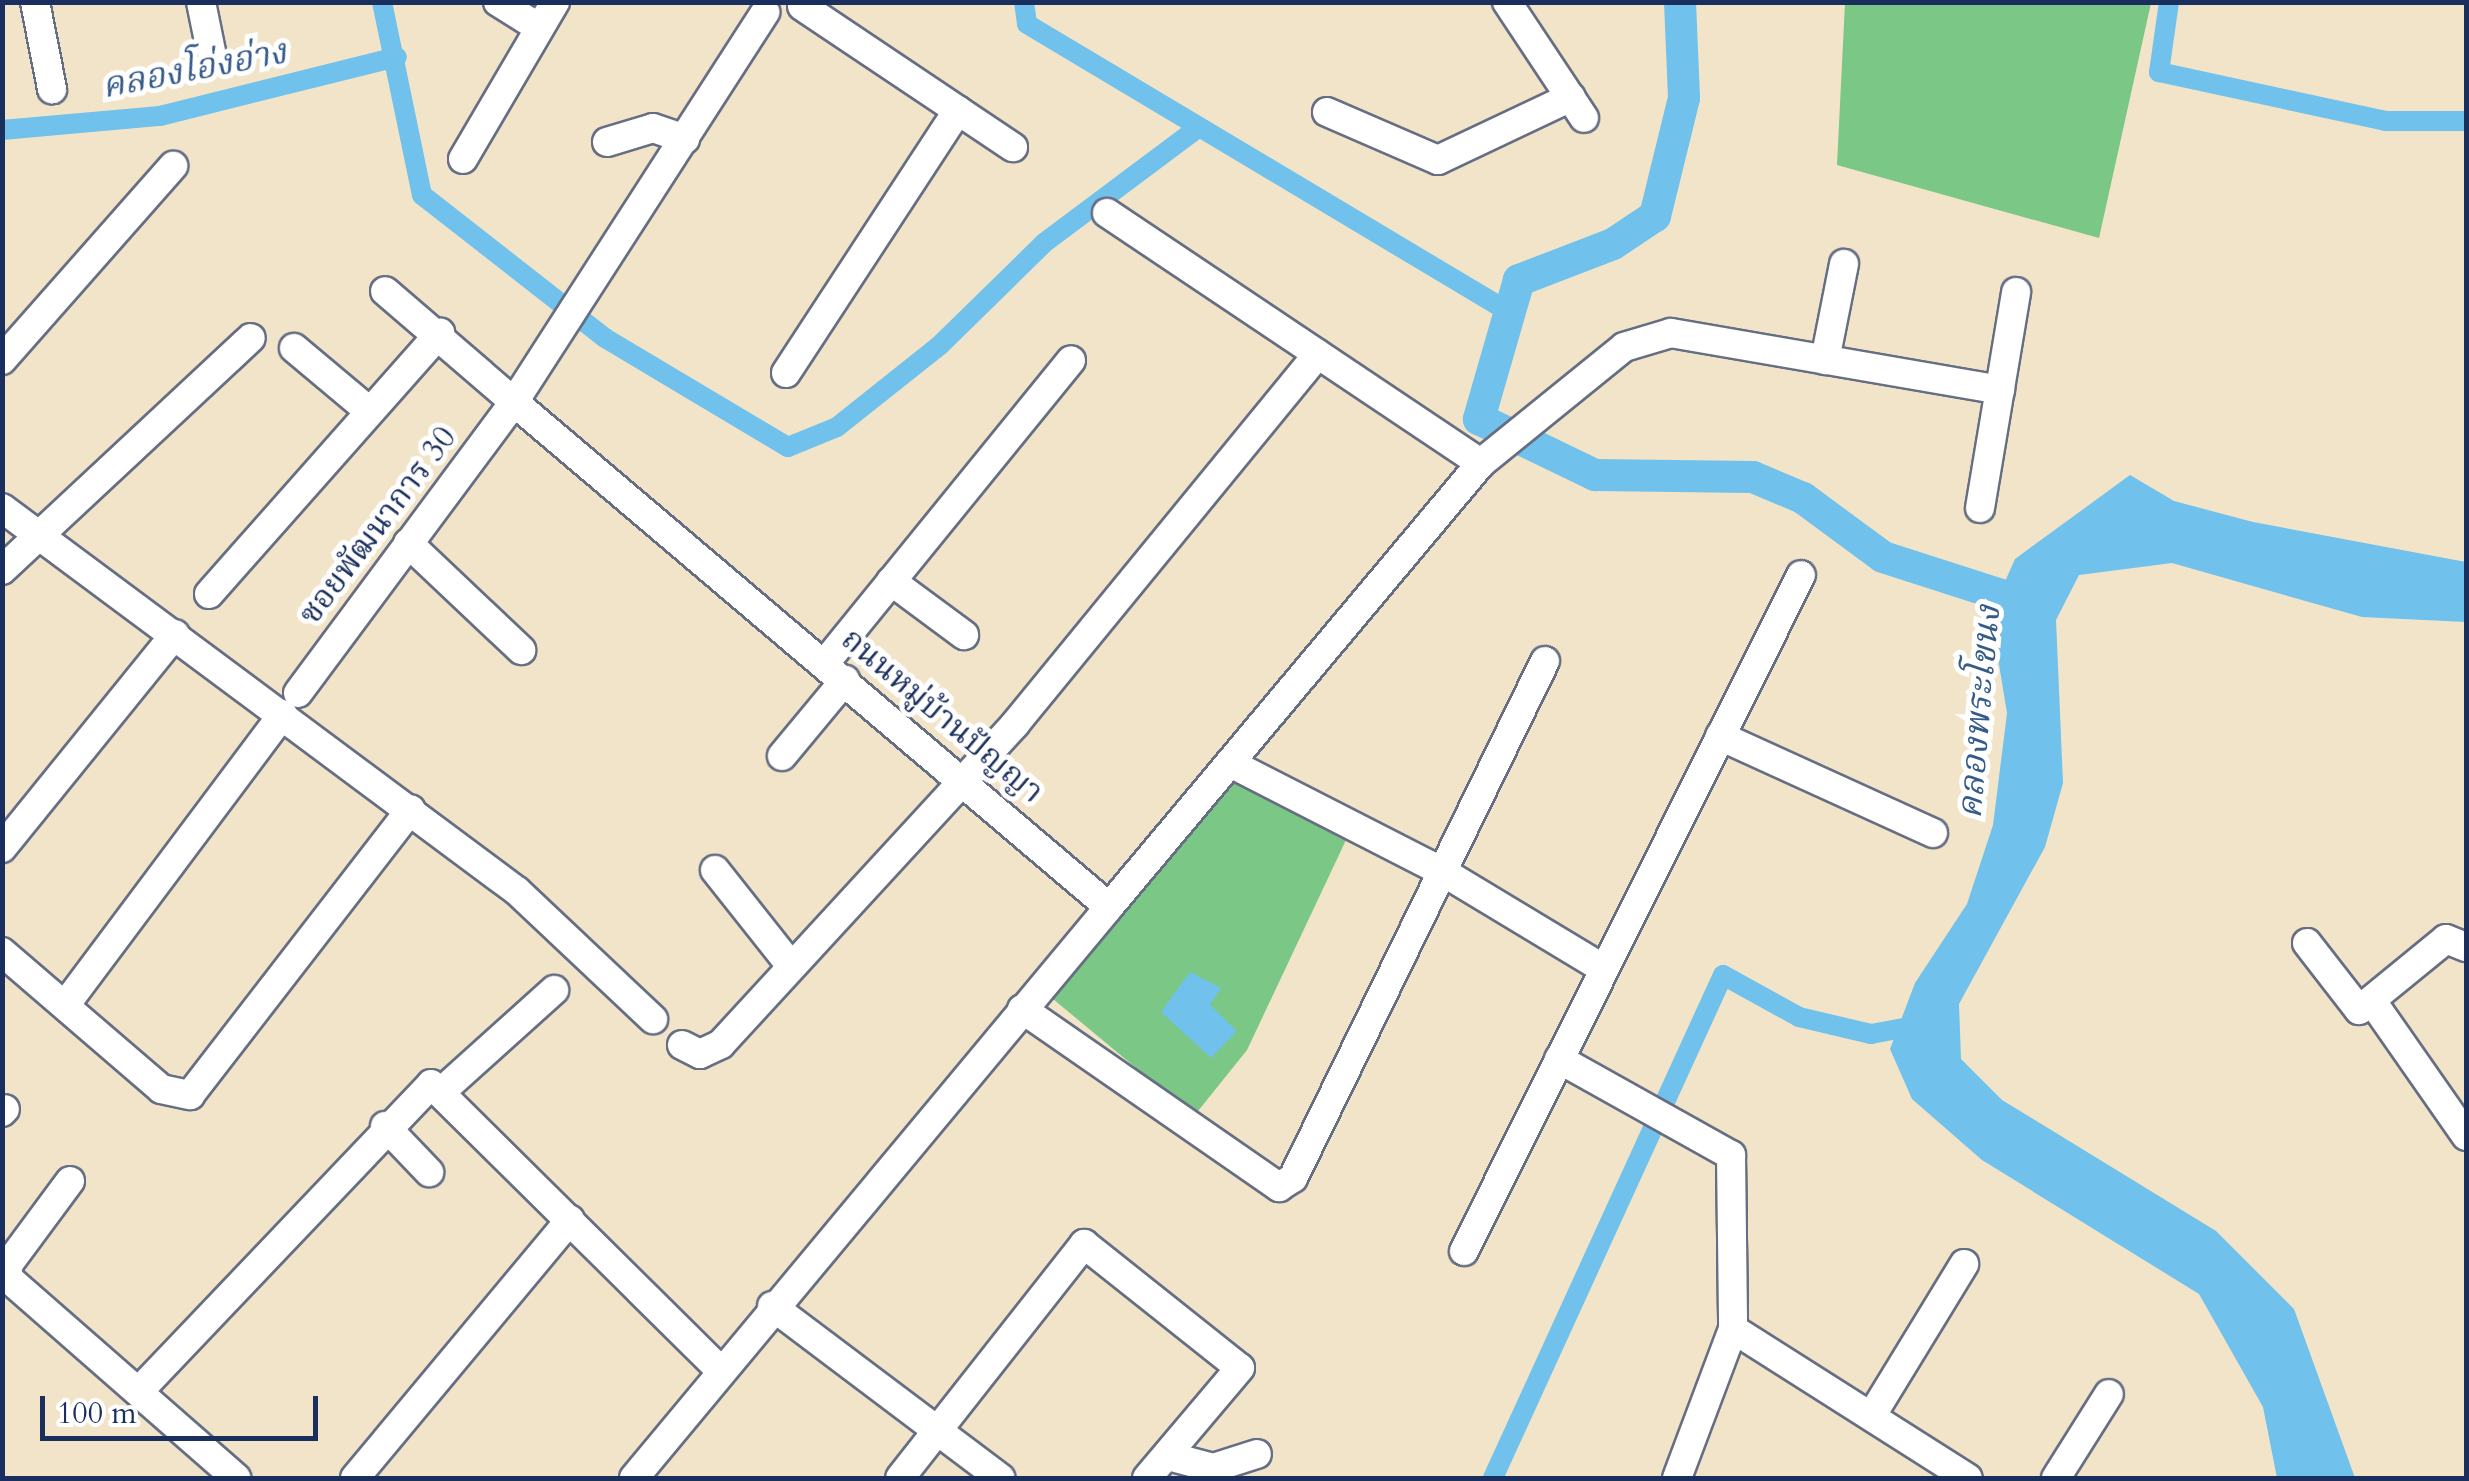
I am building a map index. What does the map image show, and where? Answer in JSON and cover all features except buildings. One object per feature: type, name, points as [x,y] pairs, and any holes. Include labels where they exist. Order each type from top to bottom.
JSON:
[{"type":"street","points":[[35,2],[52,89]]},
{"type":"street","points":[[202,2],[212,51]]},
{"type":"street","points":[[498,2],[538,27]]},
{"type":"street","points":[[462,160],[556,2]]},
{"type":"street","points":[[1327,112],[1438,160],[1577,108],[1507,2]]},
{"type":"street","points":[[514,402],[685,139],[761,8],[789,16],[803,4],[1013,147]]},
{"type":"street","points":[[786,373],[958,110]]},
{"type":"street","points":[[608,142],[653,128],[685,139]]},
{"type":"street","points":[[2,360],[174,166]]},
{"type":"street","points":[[1107,212],[1318,354],[1500,446]]},
{"type":"street","points":[[1825,360],[1844,264]]},
{"type":"street","name":"ถนนหมู่บ้านปัญญา","points":[[385,291],[440,333],[514,402],[963,778],[1108,907]]},
{"type":"street","points":[[1980,508],[2016,292]]},
{"type":"street","points":[[209,594],[440,333]]},
{"type":"street","points":[[634,1478],[719,1369],[1500,446],[1644,337],[1671,333],[2000,390]]},
{"type":"street","points":[[2,570],[44,539],[251,338]]},
{"type":"street","points":[[294,348],[368,410]]},
{"type":"street","points":[[682,1045],[700,1054],[720,1044],[792,966],[963,778],[1318,354]]},
{"type":"street","points":[[782,756],[891,581],[1071,360]]},
{"type":"street","name":"ซอยพัฒนาการ 30","points":[[66,1004],[514,402]]},
{"type":"street","points":[[2,508],[176,634],[290,704],[411,809],[518,891],[654,1018]]},
{"type":"street","points":[[408,543],[520,650]]},
{"type":"street","points":[[1464,1250],[1801,575]]},
{"type":"street","points":[[891,581],[964,635]]},
{"type":"street","points":[[2,848],[176,634]]},
{"type":"street","points":[[1022,1009],[1279,1188],[1293,1178],[1545,661]]},
{"type":"street","points":[[1720,736],[1933,833]]},
{"type":"street","points":[[1230,763],[1443,872],[1604,969]]},
{"type":"street","points":[[2,952],[161,1089],[190,1095],[411,809]]},
{"type":"street","points":[[715,870],[792,966]]},
{"type":"street","points":[[2307,943],[2354,1007],[2374,1004],[2446,939],[2466,947]]},
{"type":"street","points":[[442,1091],[554,990]]},
{"type":"street","points":[[2374,1004],[2466,1136]]},
{"type":"street","points":[[1560,1059],[1627,1090],[1696,1129],[1733,1165],[1733,1329],[1677,1478]]},
{"type":"street","points":[[140,1390],[420,1090],[442,1091],[719,1369]]},
{"type":"street","points":[[385,1126],[429,1172]]},
{"type":"street","points":[[70,1181],[6,1272],[236,1478]]},
{"type":"street","points":[[354,1478],[570,1220]]},
{"type":"street","points":[[900,1478],[1084,1244],[1240,1368],[1147,1478]]},
{"type":"street","points":[[1872,1414],[1964,1264]]},
{"type":"street","points":[[772,1306],[1000,1478]]},
{"type":"street","points":[[1733,1329],[1968,1478]]},
{"type":"street","points":[[2056,1478],[2110,1394]]},
{"type":"street","points":[[1168,1456],[1213,1468],[1257,1454]]},
{"type":"green space","points":[[1845,3],[2151,3],[2099,238],[1837,165]]},
{"type":"green space","points":[[1228,778],[1346,840],[1247,1050],[1194,1116],[1047,994]]},
{"type":"water","points":[[2130,475],[2174,501],[2253,522],[2466,562],[2466,622],[2362,617],[2172,563],[2079,575],[2056,620],[2063,783],[2045,847],[1959,1004],[1961,1059],[2002,1100],[2216,1231],[2294,1309],[2355,1478],[2277,1478],[2263,1407],[2199,1294],[1982,1160],[1912,1099],[1890,1049],[1915,983],[1967,904],[1993,825],[2007,713],[1991,616],[1999,595],[2015,559]]},
{"type":"water","points":[[1190,972],[1221,988],[1210,1005],[1237,1031],[1211,1058],[1161,1012]]},
{"type":"waterway","points":[[382,2],[422,195],[605,338],[788,447],[837,427],[939,346],[1044,243],[1198,128]]},
{"type":"waterway","points":[[1024,2],[1027,24],[1504,309]]},
{"type":"waterway","name":"คลองพระโขนง","points":[[1680,2],[1684,98],[1655,216],[1613,244],[1519,280],[1479,419],[1595,475],[1753,477],[1803,498],[1883,557],[2023,602]]},
{"type":"waterway","points":[[2169,2],[2159,72],[2385,121],[2466,121]]},
{"type":"waterway","name":"คลองโอ่งอ่าง","points":[[2,130],[160,116],[397,57]]},
{"type":"waterway","points":[[1493,1478],[1723,975],[1799,1017],[1871,1034],[1920,1025]]}]
